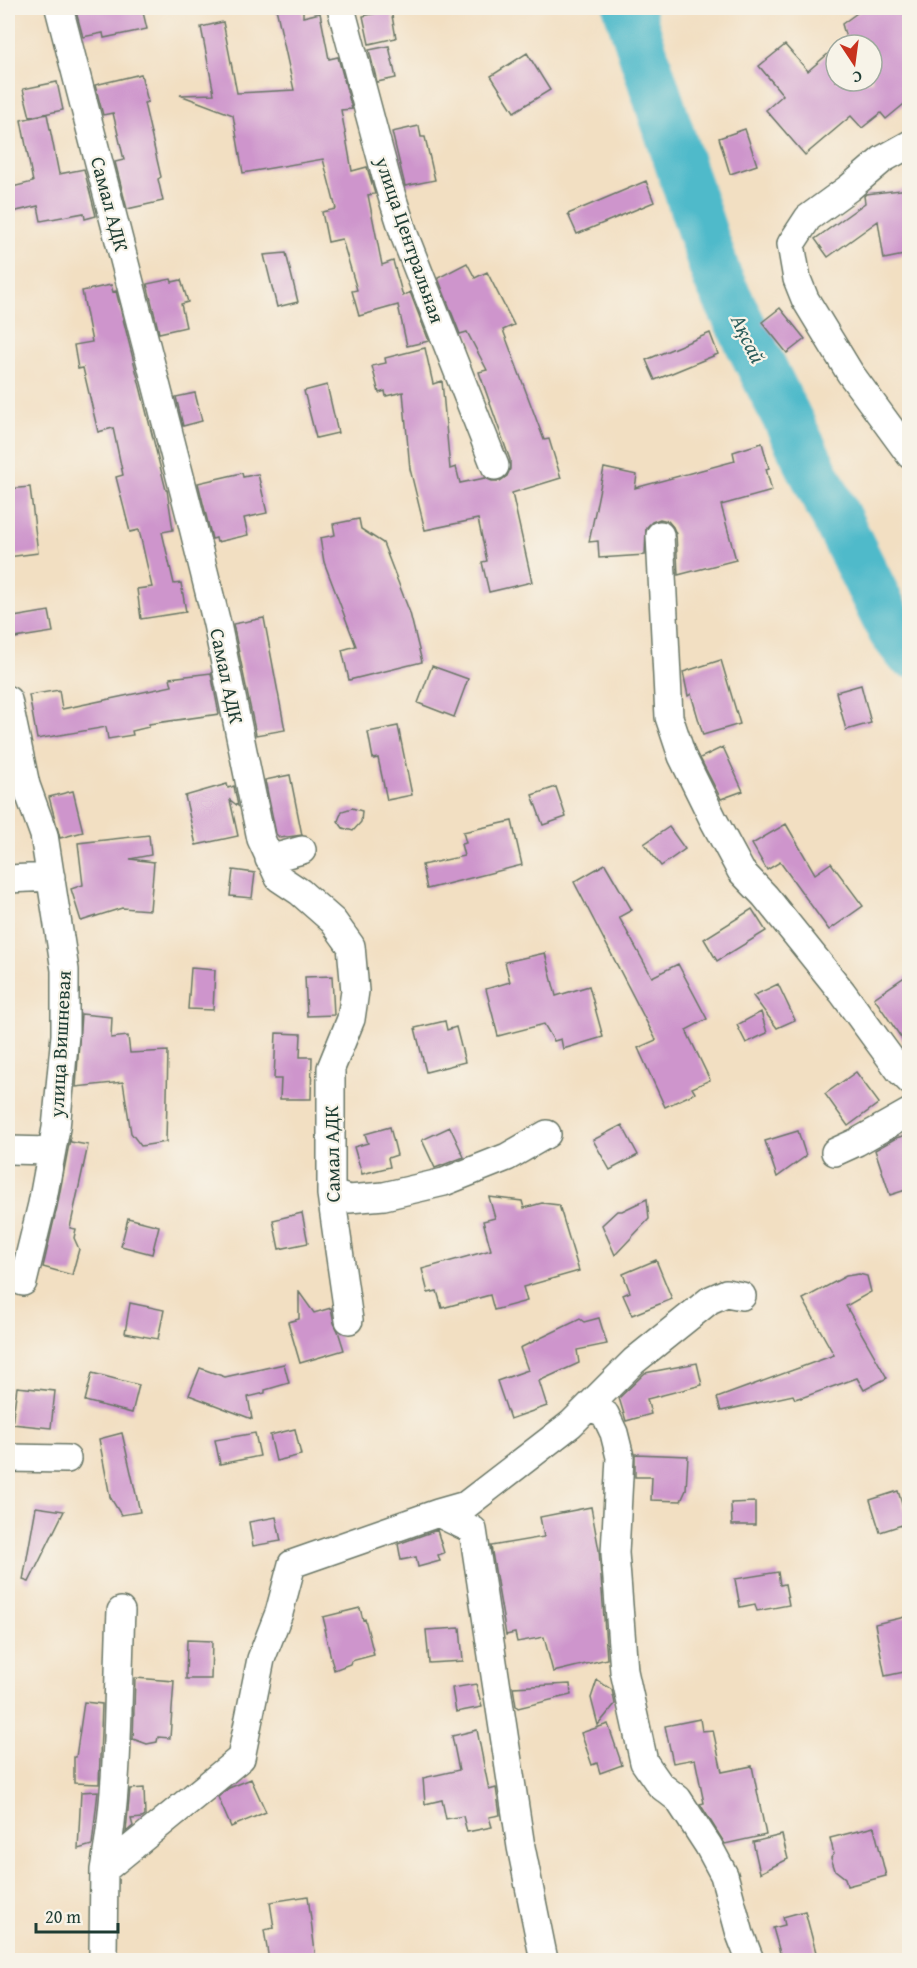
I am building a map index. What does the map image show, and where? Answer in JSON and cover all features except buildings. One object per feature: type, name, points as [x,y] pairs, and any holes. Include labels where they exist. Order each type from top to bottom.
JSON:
[{"type":"street","name":"Самал АДК","points":[[59,8],[189,508],[217,624],[261,839],[279,878],[300,892],[333,921],[351,946],[355,991],[351,1019],[331,1068],[331,1194],[349,1320]]},
{"type":"street","name":"улица Центральная","points":[[341,8],[405,237],[495,466]]},
{"type":"street","points":[[909,144],[883,159],[808,218],[791,244],[797,279],[805,299],[850,373],[909,455]]},
{"type":"street","points":[[660,535],[669,717],[682,756],[741,871],[765,896],[842,992],[909,1081]]},
{"type":"street","name":"улица Вишневая","points":[[8,702],[26,785],[44,835],[58,912],[65,981],[65,1035],[56,1128],[42,1204],[23,1282]]},
{"type":"street","points":[[269,858],[302,850]]},
{"type":"street","points":[[8,879],[51,877]]},
{"type":"street","points":[[835,1152],[909,1112]]},
{"type":"street","points":[[331,1194],[349,1199],[384,1196],[444,1182],[507,1157],[547,1134]]},
{"type":"street","points":[[8,1150],[51,1151]]},
{"type":"street","points":[[104,1870],[241,1758],[261,1659],[279,1613],[292,1564],[466,1505],[571,1424],[634,1361],[710,1300],[726,1293],[742,1296]]},
{"type":"street","points":[[589,1406],[605,1413],[615,1433],[620,1457],[615,1552],[624,1671],[644,1762],[660,1785],[678,1799],[708,1845],[724,1875],[740,1934],[750,1960]]},
{"type":"street","points":[[8,1458],[67,1459]]},
{"type":"street","points":[[479,1495],[473,1530],[521,1847],[544,1960]]},
{"type":"street","points":[[438,1513],[473,1530]]},
{"type":"street","points":[[107,1960],[103,1953],[104,1870],[109,1845],[116,1770],[121,1611]]},
{"type":"waterway","name":"Ақсай","points":[[628,8],[717,277],[892,630],[910,653]]}]
